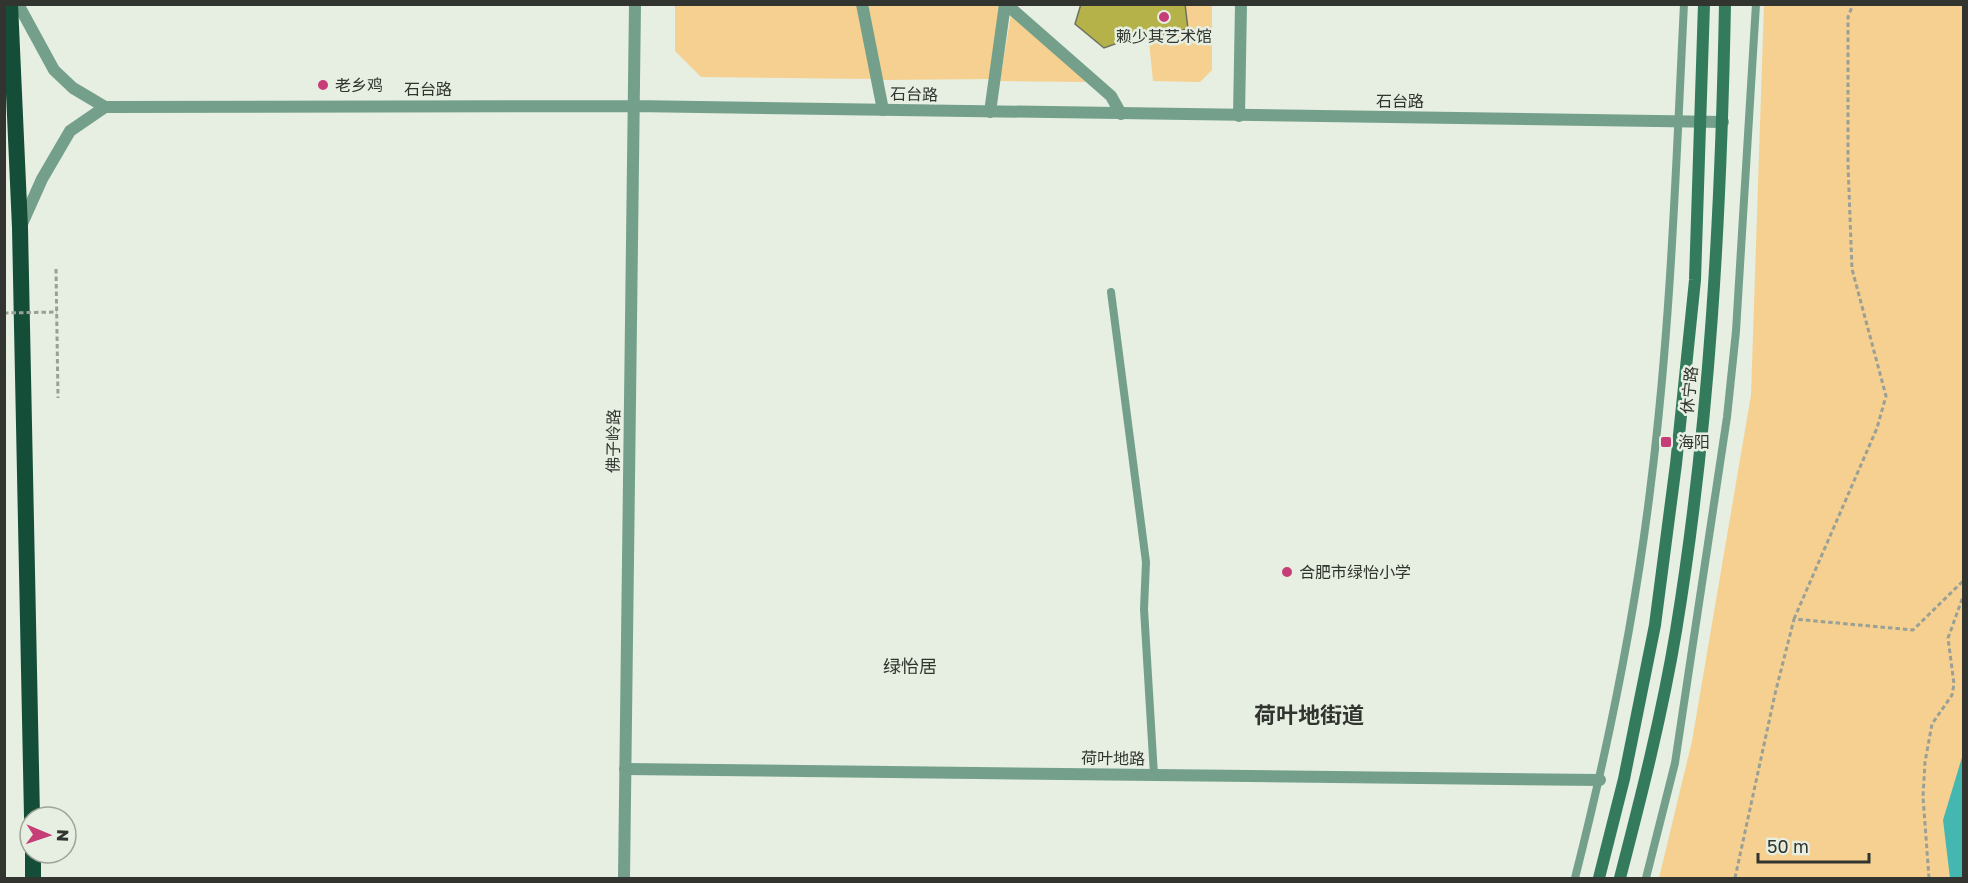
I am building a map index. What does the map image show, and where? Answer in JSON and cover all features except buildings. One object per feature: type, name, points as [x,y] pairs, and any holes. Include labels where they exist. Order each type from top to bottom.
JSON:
[{"type":"highway","points":[[10,4],[21,228],[32,805]]},
{"type":"main road","name":"休宁路","points":[[1599,879],[1624,779],[1655,625],[1676,464],[1695,280],[1704,4]]},
{"type":"main road","name":"休宁路","points":[[1620,879],[1643,789],[1676,632],[1697,469],[1716,284],[1725,4]]},
{"type":"street","points":[[18,4],[54,70],[73,88],[105,106],[70,131],[42,179],[21,228]]},
{"type":"street","name":"佛子岭路","points":[[624,879],[635,4]]},
{"type":"street","points":[[862,4],[883,110]]},
{"type":"street","points":[[990,112],[1006,4]]},
{"type":"street","points":[[1006,4],[1111,96],[1121,114]]},
{"type":"street","points":[[1239,116],[1241,4]]},
{"type":"street","name":"石台路","points":[[105,106],[634,106],[1723,122]]},
{"type":"street","name":"荷叶地路","points":[[625,769],[1600,780]]},
{"type":"lane","points":[[1575,879],[1600,780],[1625,654],[1651,484],[1668,319],[1684,4]]},
{"type":"lane","points":[[1646,879],[1675,763],[1727,417],[1736,332],[1756,4]]},
{"type":"lane","points":[[1111,292],[1146,562],[1144,609],[1154,775]]},
{"type":"path","points":[[1735,879],[1775,694],[1794,619],[1877,428],[1886,396],[1851,269],[1848,17],[1853,4]]},
{"type":"path","points":[[56,269],[58,398]]},
{"type":"path","points":[[4,313],[57,312]]},
{"type":"path","points":[[1794,619],[1913,630],[1964,579]]},
{"type":"path","points":[[1929,879],[1923,797],[1925,762],[1932,724],[1952,695],[1954,684],[1948,638],[1964,594]]},
{"type":"shaded area","points":[[675,5],[857,5],[872,79],[701,77],[675,51]]},
{"type":"shaded area","points":[[868,5],[1001,5],[989,79],[882,80]]},
{"type":"shaded area","points":[[1185,5],[1212,5],[1212,70],[1200,82],[1153,81],[1148,32],[1157,35],[1188,29]]},
{"type":"shaded area","points":[[1764,5],[1963,5],[1963,878],[1659,878],[1692,741],[1751,395]]},
{"type":"shaded area","points":[[1011,14],[1087,82],[1000,81]]},
{"type":"water","points":[[1963,754],[1963,878],[1950,878],[1943,820]]},
{"type":"place","name":"赖少其艺术馆","points":[[1164,17]]},
{"type":"place","name":"老乡鸡","points":[[323,85]]},
{"type":"place","name":"海阳","points":[[1666,442]]},
{"type":"place","name":"合肥市绿怡小学","points":[[1287,572]]},
{"type":"district","name":"绿怡居","points":[[910,666]]},
{"type":"district","name":"荷叶地街道","points":[[1309,714]]}]
